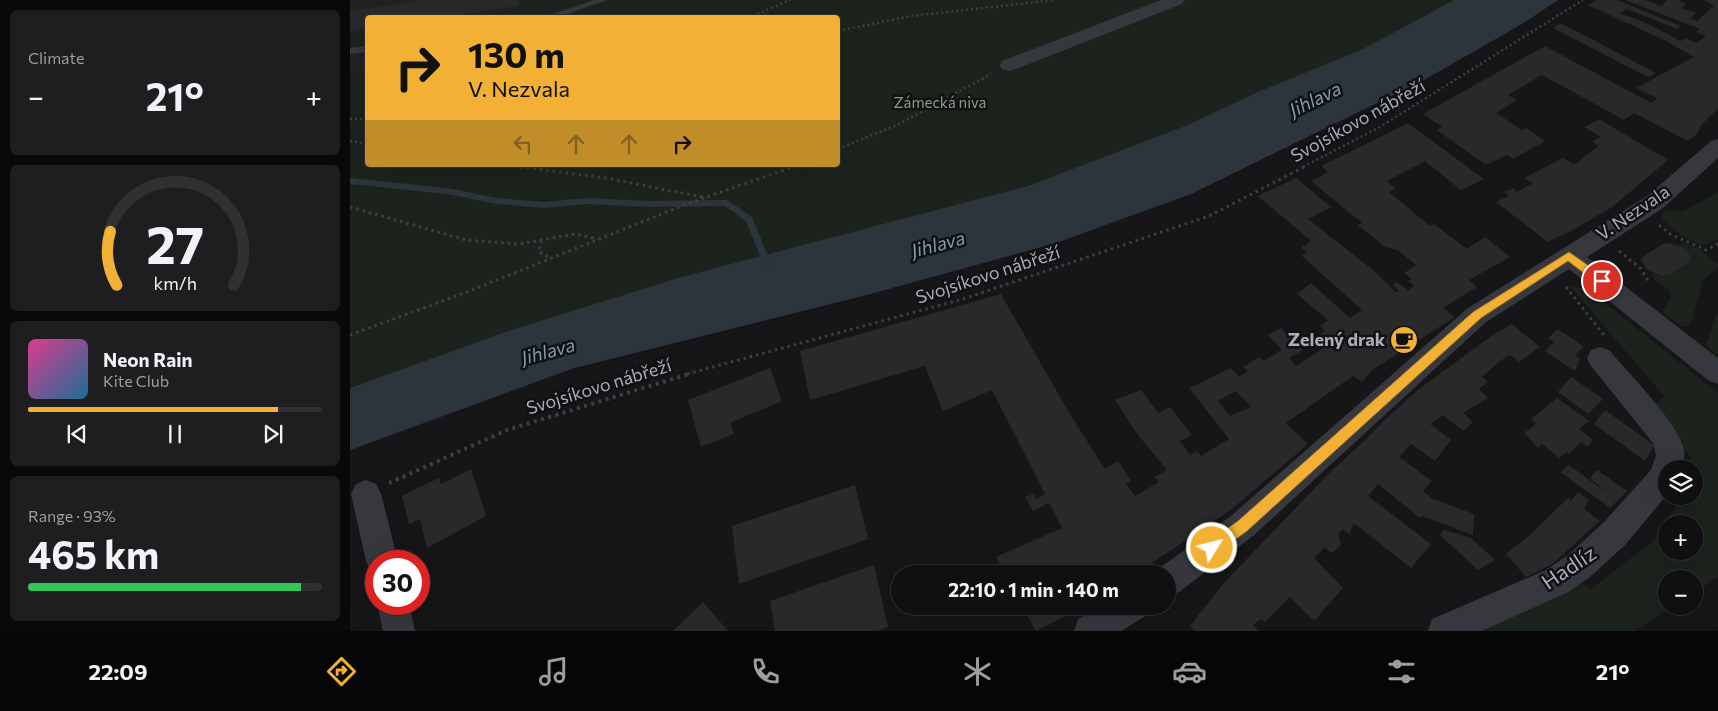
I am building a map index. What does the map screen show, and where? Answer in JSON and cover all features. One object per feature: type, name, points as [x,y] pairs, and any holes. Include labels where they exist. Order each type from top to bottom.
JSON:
[{"type":"street","points":[[1009,65],[1176,0]]},
{"type":"street","name":"V. Nezvala","points":[[1176,575],[1242,526],[1477,315],[1655,202],[1718,146]]},
{"type":"street","points":[[1569,256],[1718,373]]},
{"type":"street","name":"Hadlíz","points":[[1605,350],[1663,434],[1670,446],[1670,460]]},
{"type":"street","name":"Hadlíz","points":[[1444,631],[1557,580],[1579,566],[1614,534],[1658,484]]},
{"type":"street","points":[[358,497],[378,550]]},
{"type":"street","points":[[395,615],[399,631]]},
{"type":"street","points":[[1090,631],[1129,617]]},
{"type":"lane","points":[[555,15],[603,0]]},
{"type":"lane","points":[[350,51],[365,49]]},
{"type":"path","points":[[755,15],[790,0]]},
{"type":"path","points":[[840,31],[910,16],[1054,0]]},
{"type":"path","name":"Svojsíkovo nábřeží","points":[[358,497],[507,430],[654,383],[963,299],[1209,216],[1378,128],[1583,0]]},
{"type":"path","points":[[840,148],[899,124],[1009,65]]},
{"type":"path","points":[[350,119],[365,119]]},
{"type":"path","points":[[350,141],[365,144]]},
{"type":"path","points":[[524,167],[606,178],[707,198]]},
{"type":"path","points":[[350,335],[792,167]]},
{"type":"path","points":[[350,207],[466,240],[519,244],[575,234],[599,239]]},
{"type":"path","points":[[1657,224],[1670,234],[1706,250],[1718,244]]},
{"type":"path","points":[[541,240],[539,252],[550,258]]},
{"type":"path","points":[[1616,249],[1637,264],[1645,272],[1649,282]]},
{"type":"path","points":[[1564,284],[1605,350]]},
{"type":"shaded area","points":[[350,0],[653,0],[649,15],[365,15],[365,72],[350,74]]},
{"type":"green space","points":[[520,0],[593,0],[538,15],[473,15],[518,9]]},
{"type":"green space","name":"Zámecká niva","points":[[614,0],[1454,0],[1361,50],[1260,91],[1185,126],[1028,186],[681,277],[505,332],[350,388],[350,74],[365,71],[365,167],[840,167],[840,15],[566,15]]},
{"type":"green space","points":[[365,31],[365,44],[350,47],[350,34]]},
{"type":"green space","points":[[1718,192],[1718,239],[1703,246],[1675,230],[1662,217],[1665,210],[1683,212]]},
{"type":"green space","points":[[1682,244],[1706,254],[1718,264],[1718,267],[1703,280],[1692,320],[1688,326],[1681,326],[1664,314],[1664,308],[1671,297],[1670,291],[1654,280],[1652,273],[1663,276],[1668,275],[1690,262],[1689,253],[1677,245]]},
{"type":"green space","points":[[1570,286],[1585,289],[1600,299],[1718,393],[1718,577],[1703,587],[1703,570],[1658,570],[1659,615],[1634,631],[1483,631],[1580,582],[1591,589],[1652,542],[1658,533],[1658,560],[1703,560],[1703,515],[1671,515],[1678,505],[1703,505],[1703,460],[1690,460],[1690,457],[1651,408],[1665,397]]},
{"type":"green space","points":[[1718,310],[1718,356],[1706,345]]},
{"type":"water","name":"Jihlava","points":[[1454,0],[1558,0],[1522,24],[1424,80],[1191,194],[1056,243],[874,293],[574,368],[350,450],[350,388],[505,332],[681,277],[1028,186],[1185,126],[1260,91],[1361,50]]},
{"type":"building","points":[[426,0],[520,0],[519,6],[460,15],[365,15],[365,28],[350,31],[350,11]]},
{"type":"building","points":[[1596,0],[1617,0],[1681,26],[1677,29],[1627,9],[1620,13],[1648,24],[1681,41],[1686,38],[1696,43],[1706,36],[1696,32],[1699,30],[1698,28],[1625,0],[1645,0],[1662,6],[1667,0],[1678,0],[1686,4],[1682,8],[1696,13],[1690,18],[1697,21],[1714,6],[1704,0],[1718,0],[1718,109],[1702,124],[1697,134],[1688,141],[1634,113],[1624,120],[1542,75],[1508,95],[1517,100],[1496,113],[1522,130],[1526,128],[1545,141],[1513,159],[1507,155],[1486,165],[1437,130],[1442,127],[1423,114],[1545,46],[1651,103],[1656,100],[1657,98],[1636,88],[1694,57],[1664,40],[1588,5]]},
{"type":"building","points":[[1561,23],[1656,73],[1648,77],[1553,28]]},
{"type":"building","points":[[1599,119],[1668,160],[1612,207],[1548,242],[1496,202],[1509,196],[1504,192],[1513,188],[1517,192],[1533,183],[1524,178],[1563,158],[1574,165],[1599,146],[1592,142],[1601,137],[1584,127]]},
{"type":"building","points":[[1408,123],[1484,179],[1461,190],[1425,161],[1387,181],[1396,189],[1389,192],[1430,226],[1434,224],[1467,249],[1485,237],[1510,257],[1469,280],[1477,287],[1443,308],[1455,317],[1372,370],[1362,382],[1353,376],[1286,423],[1308,444],[1232,509],[1149,565],[1000,565],[996,557],[1062,528],[1049,503],[1033,511],[1025,497],[1034,494],[1036,499],[1045,494],[992,390],[943,411],[925,366],[810,400],[800,351],[1001,294],[1071,416],[1105,469],[1118,461],[1131,481],[1126,484],[1135,496],[1159,482],[1154,477],[1167,470],[1138,435],[1115,400],[1141,390],[1158,413],[1170,407],[1192,435],[1180,441],[1190,455],[1197,451],[1201,456],[1229,439],[1189,388],[1231,368],[1239,377],[1248,371],[1243,367],[1259,357],[1263,361],[1282,350],[1268,335],[1281,328],[1303,350],[1289,358],[1296,366],[1322,349],[1312,340],[1325,331],[1320,326],[1328,320],[1297,294],[1311,283],[1350,318],[1362,310],[1302,256],[1307,252],[1301,248],[1311,241],[1258,196],[1296,178],[1331,207],[1308,219],[1373,270],[1396,292],[1399,291],[1393,285],[1397,282],[1408,290],[1414,286],[1408,281],[1412,279],[1404,273],[1416,265],[1399,251],[1385,247],[1358,225],[1362,223],[1311,181],[1328,172],[1321,166]],"holes":[[[1236,391],[1251,407],[1230,416],[1218,401]]]},
{"type":"building","points":[[1664,243],[1682,247],[1689,253],[1691,259],[1690,262],[1670,275],[1662,276],[1647,270],[1641,260]]},
{"type":"building","points":[[1512,324],[1540,347],[1519,362],[1510,355],[1482,377],[1488,382],[1479,389],[1488,398],[1463,413],[1473,422],[1463,431],[1443,415],[1430,424],[1451,440],[1435,461],[1411,444],[1399,457],[1432,481],[1423,491],[1433,499],[1474,514],[1473,535],[1422,516],[1420,518],[1378,484],[1368,496],[1431,544],[1411,568],[1354,523],[1349,534],[1343,529],[1338,534],[1341,545],[1333,552],[1330,552],[1325,547],[1314,558],[1343,588],[1314,621],[1290,597],[1265,622],[1261,619],[1253,625],[1259,631],[1195,631],[1190,626],[1224,583],[1331,471],[1390,415],[1419,389],[1490,337]]},
{"type":"building","points":[[1558,329],[1584,347],[1575,355],[1580,359],[1575,371],[1545,351],[1554,342],[1548,338]]},
{"type":"building","points":[[770,368],[782,401],[730,423],[734,434],[701,447],[688,400]]},
{"type":"building","points":[[1571,377],[1603,399],[1588,414],[1558,392]]},
{"type":"building","points":[[1557,398],[1589,421],[1579,429],[1593,440],[1587,447],[1581,442],[1569,454],[1567,452],[1559,458],[1542,444],[1538,448],[1524,433],[1536,424],[1531,419]]},
{"type":"building","points":[[1605,410],[1654,445],[1645,461],[1594,424]]},
{"type":"building","points":[[1569,465],[1607,493],[1590,478],[1597,470],[1627,491],[1610,508],[1560,472]]},
{"type":"building","points":[[471,469],[486,516],[427,548],[420,519],[409,524],[402,496],[439,478],[441,484]]},
{"type":"building","points":[[855,485],[868,539],[739,584],[732,526]]},
{"type":"building","points":[[1578,492],[1589,500],[1584,509],[1600,521],[1552,564],[1526,577],[1506,554],[1531,534],[1568,498],[1571,501]]},
{"type":"building","points":[[1444,530],[1471,538],[1495,560],[1478,570],[1440,535]]},
{"type":"building","points":[[874,565],[888,627],[877,631],[775,631],[770,601]]},
{"type":"building","points":[[703,602],[728,631],[673,631]]},
{"type":"building","points":[[1027,615],[1068,615],[1036,631]]},
{"type":"waterway","points":[[350,181],[447,191],[497,201],[545,205],[586,201],[648,204],[727,203],[749,219],[768,266]]},
{"type":"place","name":"Zelený drak","points":[[1404,340]]},
{"type":"route","points":[[1212,548],[1242,526],[1477,315],[1569,256],[1602,281]]}]
